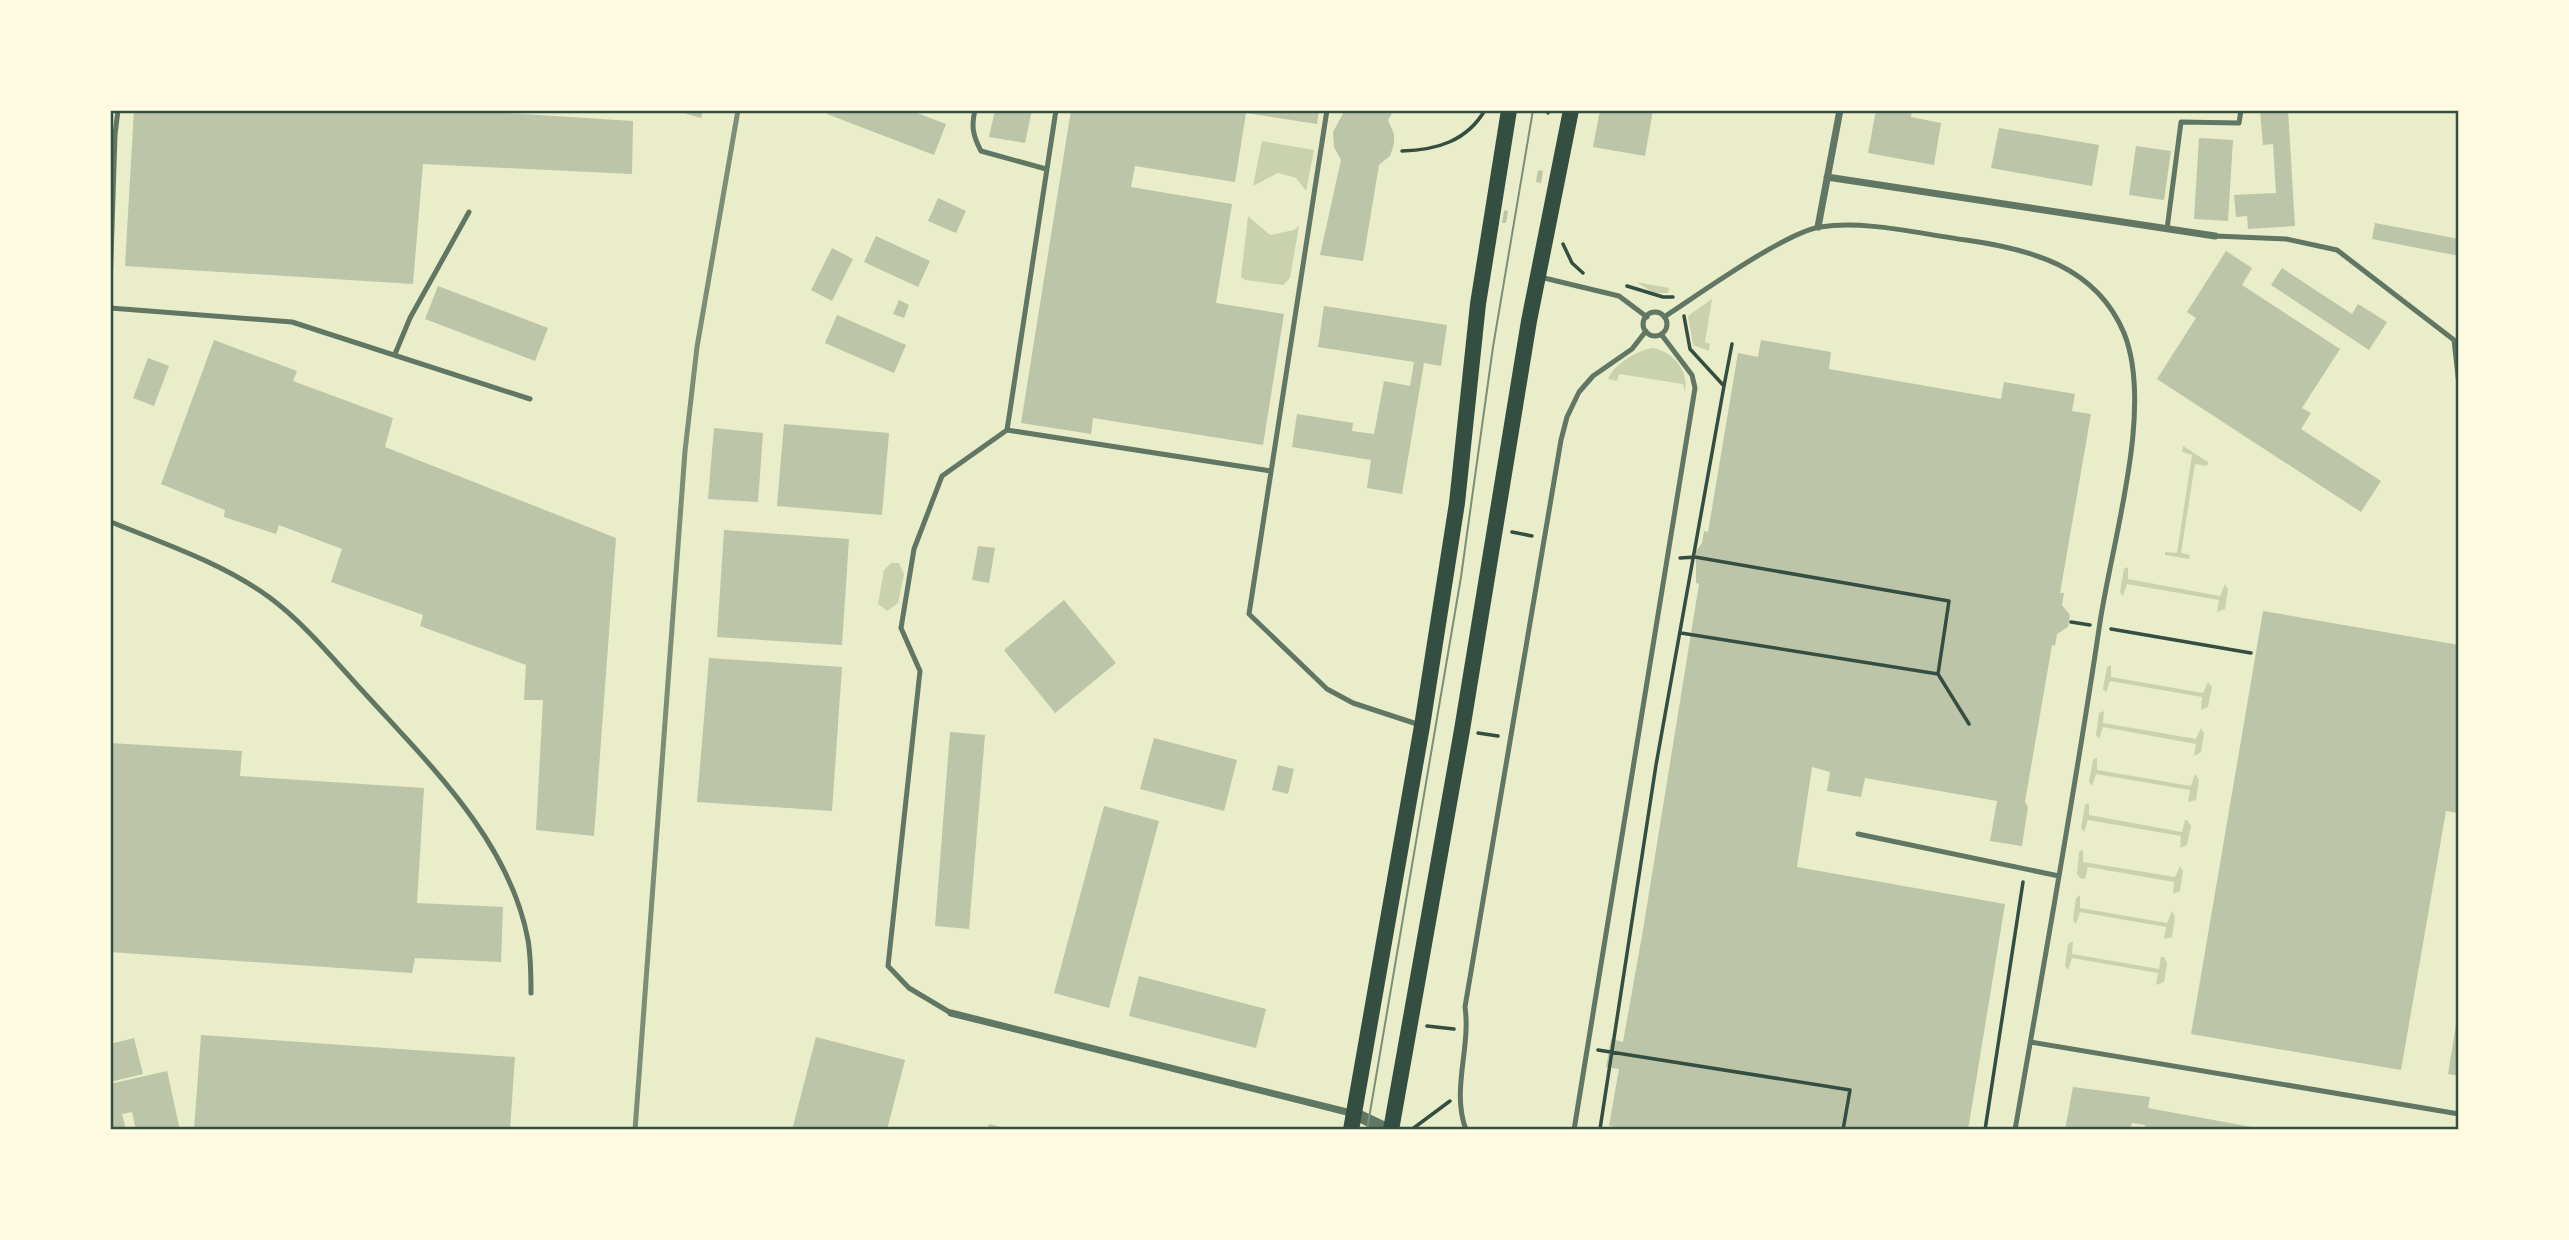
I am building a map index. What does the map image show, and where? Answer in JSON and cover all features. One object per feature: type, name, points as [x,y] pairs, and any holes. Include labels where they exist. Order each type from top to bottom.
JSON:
[{"type":"main road","points":[[1353,1122],[1422,726],[1457,503],[1478,304],[1509,110]]},
{"type":"main road","points":[[1384,1128],[1411,1024],[1529,321],[1540,277],[1571,110]]},
{"type":"street","points":[[1818,228],[1840,110]]},
{"type":"street","points":[[1827,177],[2216,236]]},
{"type":"street","points":[[951,1013],[1353,1122],[1384,1128]]},
{"type":"lane","points":[[110,288],[113,132],[118,110]]},
{"type":"lane","points":[[975,110],[972,123],[981,151],[1046,169]]},
{"type":"lane","points":[[1007,430],[1056,110]]},
{"type":"lane","points":[[1327,110],[1249,614],[1327,689],[1353,703],[1422,726]]},
{"type":"lane","points":[[2167,229],[2181,122],[2239,123],[2241,110]]},
{"type":"lane","points":[[395,354],[410,318],[469,212]]},
{"type":"lane","points":[[1664,317],[1788,240],[1818,228],[1868,226],[2015,247],[2056,263],[2085,279],[2108,305],[2124,334],[2135,401],[2132,451],[2099,626],[2082,745],[2015,1130]]},
{"type":"lane","points":[[2216,236],[2286,239],[2337,250],[2454,340],[2459,385]]},
{"type":"lane","points":[[1540,277],[1619,296],[1647,317]]},
{"type":"lane","points":[[110,308],[292,323],[530,399]]},
{"type":"lane","points":[[1658,313],[1664,317],[1666,328],[1661,334],[1653,336],[1646,331],[1644,324],[1647,317],[1658,313]]},
{"type":"lane","points":[[1466,1130],[1461,1117],[1460,1093],[1468,1031],[1465,1007],[1567,417],[1579,392],[1593,376],[1632,349],[1646,331]]},
{"type":"lane","points":[[1574,1130],[1695,388],[1692,375],[1661,334]]},
{"type":"lane","points":[[951,1013],[909,988],[888,966],[920,671],[901,628],[914,549],[942,477],[1007,430],[1271,471]]},
{"type":"lane","points":[[110,517],[111,522],[219,567],[270,598],[319,644],[440,776],[476,822],[513,893],[527,939],[531,993]]},
{"type":"lane","points":[[1858,834],[2059,876]]},
{"type":"lane","points":[[2031,1042],[2459,1114]]},
{"type":"path","points":[[1402,151],[1427,150],[1463,137],[1485,110]]},
{"type":"path","points":[[1563,244],[1572,263],[1591,278]]},
{"type":"path","points":[[1618,282],[1663,298],[1672,296],[1687,320],[1690,349],[1724,386]]},
{"type":"path","points":[[1603,1130],[1600,1129],[1656,765],[1732,344]]},
{"type":"path","points":[[1496,530],[1544,538]]},
{"type":"path","points":[[1667,559],[1695,557],[1949,601],[1938,674],[1969,724]]},
{"type":"path","points":[[2071,621],[2252,653]]},
{"type":"path","points":[[1681,633],[1938,674]]},
{"type":"path","points":[[1462,730],[1511,738]]},
{"type":"path","points":[[1985,1130],[2026,869]]},
{"type":"path","points":[[1411,1024],[1468,1031]]},
{"type":"path","points":[[1587,1049],[1614,1050],[1850,1090],[1843,1130]]},
{"type":"path","points":[[1410,1130],[1460,1093]]},
{"type":"green space","points":[[1262,141],[1314,150],[1306,191],[1296,178],[1278,173],[1253,186]]},
{"type":"green space","points":[[1248,216],[1270,235],[1294,230],[1299,226],[1290,278],[1283,285],[1245,280],[1241,277]]},
{"type":"green space","points":[[1636,282],[1669,288],[1668,293],[1654,293]]},
{"type":"green space","points":[[1712,299],[1705,342],[1710,344],[1709,351],[1693,345],[1688,316]]},
{"type":"green space","points":[[1653,348],[1661,350],[1678,364],[1685,377],[1685,392],[1683,384],[1619,374],[1617,381],[1608,379],[1615,368],[1627,359]]},
{"type":"green space","points":[[2183,446],[2208,462],[2207,466],[2195,464],[2181,553],[2190,555],[2189,559],[2165,555],[2165,552],[2177,553],[2192,455],[2182,452]]},
{"type":"green space","points":[[891,563],[899,563],[904,574],[898,603],[887,611],[878,604],[884,570]]},
{"type":"green space","points":[[2128,567],[2128,579],[2220,596],[2225,584],[2228,589],[2225,609],[2217,612],[2219,600],[2127,584],[2123,596],[2120,592],[2124,569]]},
{"type":"green space","points":[[2111,665],[2111,677],[2203,693],[2208,682],[2212,687],[2208,707],[2201,710],[2202,697],[2110,681],[2106,693],[2103,689],[2107,667]]},
{"type":"green space","points":[[2104,711],[2103,723],[2196,739],[2201,728],[2204,733],[2201,752],[2194,756],[2196,744],[2103,727],[2099,739],[2096,735],[2099,713]]},
{"type":"green space","points":[[2097,757],[2097,770],[2191,786],[2195,774],[2199,780],[2196,800],[2188,802],[2190,790],[2096,774],[2092,786],[2089,782],[2093,760]]},
{"type":"green space","points":[[2089,803],[2089,815],[2182,832],[2187,820],[2191,826],[2187,845],[2180,848],[2181,836],[2088,820],[2084,832],[2081,828],[2085,805]]},
{"type":"green space","points":[[2083,849],[2083,862],[2175,877],[2180,866],[2183,871],[2180,891],[2173,894],[2174,882],[2088,867],[2085,879],[2080,878],[2077,874],[2079,852]]},
{"type":"green space","points":[[2080,895],[2080,908],[2167,923],[2172,911],[2175,917],[2172,937],[2164,939],[2166,927],[2080,912],[2076,924],[2073,920],[2076,898]]},
{"type":"green space","points":[[2073,941],[2072,954],[2159,969],[2161,957],[2164,957],[2167,963],[2164,982],[2156,985],[2158,973],[2072,958],[2068,970],[2065,966],[2068,944]]},
{"type":"building","points":[[134,110],[460,110],[633,121],[632,174],[423,164],[413,284],[125,266]]},
{"type":"building","points":[[673,110],[703,110],[701,118]]},
{"type":"building","points":[[829,110],[909,110],[946,124],[934,155],[827,114]]},
{"type":"building","points":[[995,110],[1032,110],[1025,143],[989,137]]},
{"type":"building","points":[[1071,110],[1319,110],[1317,124],[1246,113],[1235,182],[1135,166],[1131,187],[1232,204],[1216,303],[1284,314],[1263,445],[1093,418],[1091,434],[1021,423]]},
{"type":"building","points":[[1345,110],[1394,110],[1388,120],[1394,134],[1394,144],[1390,156],[1379,165],[1363,261],[1320,255],[1341,160],[1334,147],[1333,132]]},
{"type":"building","points":[[1600,110],[1653,110],[1645,156],[1593,147]]},
{"type":"building","points":[[1876,110],[1912,110],[1911,117],[1941,123],[1934,165],[1868,153]]},
{"type":"building","points":[[2260,110],[2288,110],[2295,226],[2248,229],[2247,216],[2236,217],[2234,195],[2276,193],[2273,144],[2263,145]]},
{"type":"building","points":[[1999,128],[2099,145],[2092,186],[1991,168]]},
{"type":"building","points":[[2199,138],[2233,140],[2228,221],[2194,219]]},
{"type":"building","points":[[2136,146],[2171,151],[2164,200],[2129,195]]},
{"type":"building","points":[[1538,170],[1543,171],[1541,183],[1536,182]]},
{"type":"building","points":[[938,198],[966,211],[956,233],[928,221]]},
{"type":"building","points":[[1504,210],[1508,211],[1506,223],[1502,223]]},
{"type":"building","points":[[2375,223],[2459,239],[2459,256],[2372,239]]},
{"type":"building","points":[[876,236],[930,261],[918,287],[864,262]]},
{"type":"building","points":[[832,248],[853,259],[832,301],[811,290]]},
{"type":"building","points":[[2226,251],[2252,268],[2242,285],[2340,349],[2302,408],[2311,413],[2301,429],[2381,481],[2361,512],[2157,379],[2196,318],[2187,312]]},
{"type":"building","points":[[2282,268],[2352,314],[2358,304],[2387,322],[2369,350],[2271,285]]},
{"type":"building","points":[[438,286],[548,328],[535,361],[425,319]]},
{"type":"building","points":[[899,300],[909,305],[904,318],[893,314]]},
{"type":"building","points":[[1324,306],[1447,325],[1441,366],[1424,363],[1402,494],[1367,488],[1371,460],[1292,447],[1297,414],[1353,423],[1352,431],[1374,434],[1384,381],[1410,386],[1414,362],[1318,347]]},
{"type":"building","points":[[837,315],[906,345],[894,373],[825,343]]},
{"type":"building","points":[[214,340],[297,371],[293,381],[393,418],[385,447],[616,538],[594,836],[536,830],[543,700],[524,700],[526,665],[420,626],[423,615],[331,582],[342,549],[279,525],[276,534],[224,517],[225,510],[161,484]]},
{"type":"building","points":[[1761,340],[1831,352],[1829,369],[2001,399],[2004,382],[2075,394],[2072,411],[2091,414],[2060,593],[2064,593],[2062,605],[2070,615],[2068,627],[2057,634],[2055,646],[2052,645],[2025,802],[2028,807],[2022,846],[1990,841],[1997,801],[1865,778],[1861,797],[1827,791],[1830,772],[1812,767],[1797,867],[2005,904],[1968,1130],[1635,1130],[1609,1126],[1619,1069],[1606,1067],[1611,1039],[1623,1042],[1643,930],[1699,584],[1696,583],[1696,551],[1702,543],[1704,531],[1708,532],[1738,353],[1758,357]]},
{"type":"building","points":[[148,358],[169,366],[154,406],[133,398]]},
{"type":"building","points":[[784,424],[889,433],[882,515],[777,506]]},
{"type":"building","points":[[714,428],[763,433],[758,502],[708,499]]},
{"type":"building","points":[[724,530],[849,539],[842,645],[717,637]]},
{"type":"building","points":[[978,546],[995,548],[989,583],[972,580]]},
{"type":"building","points":[[1064,600],[1116,663],[1055,713],[1004,650]]},
{"type":"building","points":[[2263,611],[2459,645],[2459,813],[2446,811],[2401,1070],[2191,1034]]},
{"type":"building","points":[[709,658],[842,667],[832,811],[697,802]]},
{"type":"building","points":[[950,732],[985,735],[969,929],[935,926]]},
{"type":"building","points":[[1154,738],[1237,760],[1224,811],[1140,789]]},
{"type":"building","points":[[110,743],[242,751],[240,776],[424,788],[417,903],[503,907],[501,962],[415,958],[412,973],[110,952]]},
{"type":"building","points":[[1278,765],[1294,769],[1288,794],[1272,790]]},
{"type":"building","points":[[1104,806],[1159,821],[1109,1008],[1054,993]]},
{"type":"building","points":[[1139,976],[1266,1009],[1256,1048],[1129,1016]]},
{"type":"building","points":[[2459,1018],[2459,1076],[2448,1074]]},
{"type":"building","points":[[201,1035],[515,1057],[510,1130],[194,1130]]},
{"type":"building","points":[[816,1037],[905,1060],[887,1130],[792,1130]]},
{"type":"building","points":[[134,1038],[143,1074],[110,1082],[110,1044]]},
{"type":"building","points":[[167,1071],[180,1130],[136,1130],[132,1112],[122,1114],[126,1130],[110,1130],[110,1084]]},
{"type":"building","points":[[2073,1087],[2150,1097],[2148,1108],[2268,1130],[2144,1130],[2145,1125],[2132,1123],[2130,1130],[2065,1130]]},
{"type":"building","points":[[989,1124],[1009,1129],[1009,1130],[987,1130]]},
{"type":"tram line","points":[[1367,1130],[1461,577],[1493,347],[1533,110]]},
{"type":"railway","points":[[635,1130],[685,451],[697,347],[738,110]]}]
